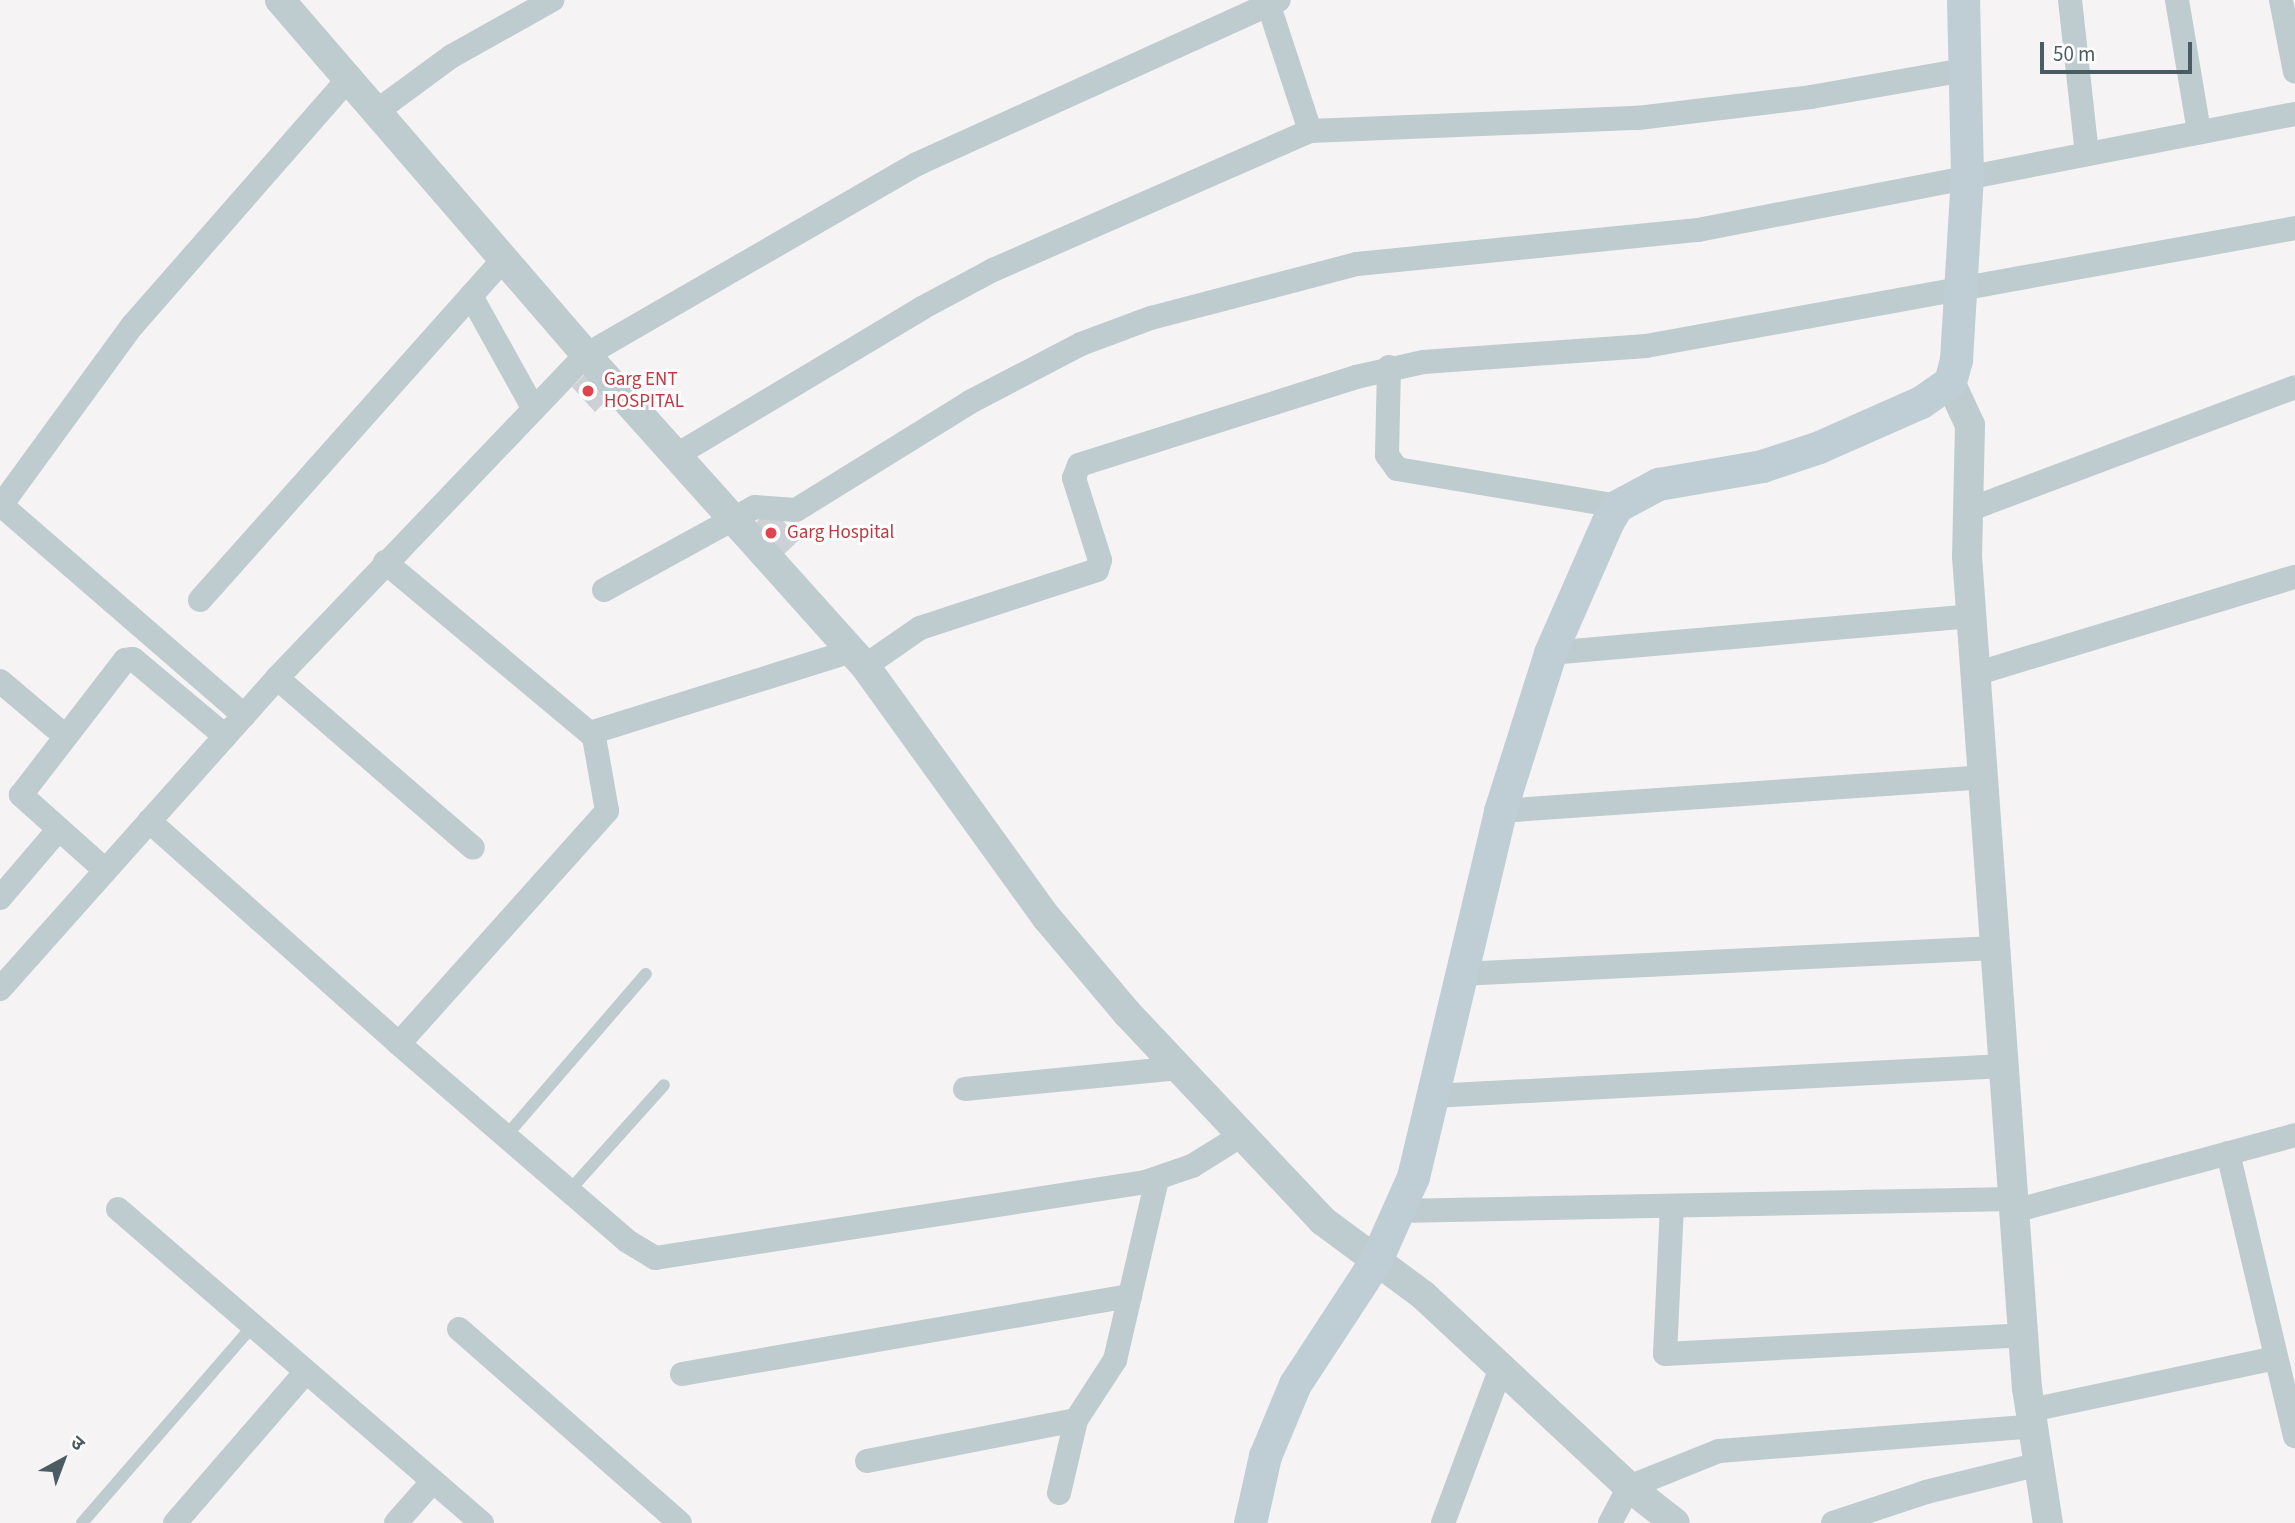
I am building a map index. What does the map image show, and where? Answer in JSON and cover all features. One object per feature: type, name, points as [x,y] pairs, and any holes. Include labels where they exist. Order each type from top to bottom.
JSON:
[{"type":"main road","points":[[1250,1523],[1265,1456],[1295,1384],[1376,1260],[1413,1177],[1500,811],[1550,653],[1617,506],[1658,484],[1762,466],[1819,447],[1921,402],[1951,382],[1956,360],[1958,289],[1967,174],[1963,0]]},
{"type":"street","points":[[280,0],[730,519],[858,658],[1047,918],[1179,1068],[1323,1221],[1376,1260],[1502,1365],[1629,1487],[1675,1523]]},
{"type":"street","points":[[377,111],[452,57],[552,0]]},
{"type":"street","points":[[2070,0],[2087,154]]},
{"type":"street","points":[[2177,0],[2199,132]]},
{"type":"street","points":[[2281,0],[2295,72]]},
{"type":"street","points":[[0,989],[277,678],[385,562],[586,355],[917,164],[1272,2],[1310,131]]},
{"type":"street","points":[[675,456],[983,275],[1310,131],[1638,118],[1811,97],[1964,70]]},
{"type":"street","points":[[244,715],[3,502],[132,326],[349,78]]},
{"type":"street","points":[[604,590],[755,507],[796,510],[970,402],[1081,344],[1151,318],[1357,264],[1698,230],[1967,174],[2295,114]]},
{"type":"street","points":[[590,733],[858,658],[920,628],[1097,570],[1100,559],[1074,478],[1079,465],[1389,367],[1646,346],[2295,228]]},
{"type":"street","points":[[200,600],[504,259]]},
{"type":"street","points":[[471,296],[534,409]]},
{"type":"street","points":[[1389,367],[1387,455],[1397,469],[1617,506]]},
{"type":"street","points":[[1951,382],[1970,425],[1968,510],[1975,674],[2023,1335],[2048,1523]]},
{"type":"street","points":[[1968,510],[2295,387]]},
{"type":"street","points":[[385,562],[590,733],[597,747],[606,817],[399,1044]]},
{"type":"street","points":[[1975,674],[2295,577]]},
{"type":"street","points":[[1550,653],[1971,616]]},
{"type":"street","points":[[105,870],[21,795],[64,735],[130,658],[225,736]]},
{"type":"street","points":[[277,678],[473,848]]},
{"type":"street","points":[[0,681],[64,735]]},
{"type":"street","points":[[1500,811],[1983,777]]},
{"type":"street","points":[[149,821],[399,1044],[643,1253],[669,1259],[1157,1180],[1192,1166],[1242,1135]]},
{"type":"street","points":[[0,898],[58,830]]},
{"type":"street","points":[[1461,974],[1995,948]]},
{"type":"street","points":[[1432,1096],[2004,1066]]},
{"type":"street","points":[[965,1089],[1179,1068]]},
{"type":"street","points":[[1398,1211],[1672,1206],[2014,1205],[2295,1135]]},
{"type":"street","points":[[2228,1153],[2295,1436]]},
{"type":"street","points":[[1059,1493],[1076,1420],[1109,1374],[1157,1180]]},
{"type":"street","points":[[1672,1206],[1665,1354],[2023,1335]]},
{"type":"street","points":[[118,1209],[482,1523]]},
{"type":"street","points":[[682,1374],[1130,1296]]},
{"type":"street","points":[[459,1329],[680,1523]]},
{"type":"street","points":[[1610,1523],[1629,1487],[1698,1456],[1748,1446],[2033,1418],[2275,1359]]},
{"type":"street","points":[[1443,1523],[1502,1365]]},
{"type":"street","points":[[175,1523],[305,1373]]},
{"type":"street","points":[[867,1461],[1076,1420]]},
{"type":"street","points":[[1833,1523],[1926,1492],[2039,1464]]},
{"type":"street","points":[[396,1523],[433,1481]]},
{"type":"lane","points":[[506,1136],[646,974]]},
{"type":"lane","points":[[569,1191],[664,1085]]},
{"type":"lane","points":[[82,1523],[252,1327]]},
{"type":"building","points":[[588,371],[612,395],[595,412],[572,387]]},
{"type":"building","points":[[771,508],[800,539],[780,558],[751,527]]},
{"type":"place","name":"Garg ENT HOSPITAL","points":[[588,391]]},
{"type":"place","name":"Garg Hospital","points":[[771,533]]}]
